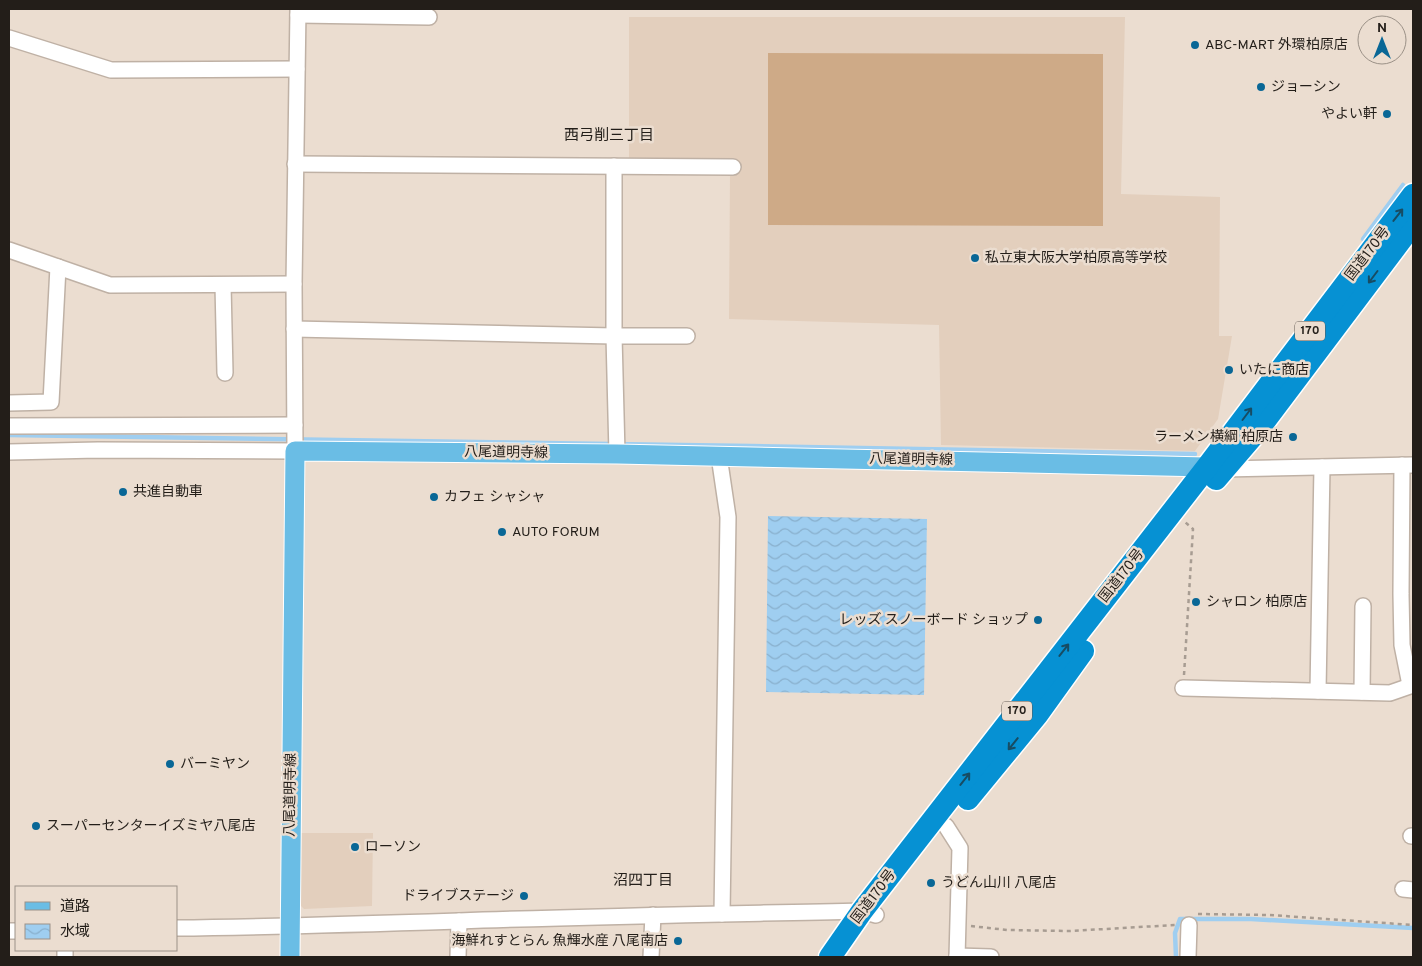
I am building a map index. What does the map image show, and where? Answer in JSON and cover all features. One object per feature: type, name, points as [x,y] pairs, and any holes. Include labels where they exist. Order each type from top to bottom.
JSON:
[{"type":"highway","name":"国道170号","points":[[848,957],[869,913],[1215,468],[1413,195]]},
{"type":"highway","name":"国道170号","points":[[830,957],[946,826],[1037,715],[1184,521],[1215,468],[1258,430],[1413,224]]},
{"type":"main road","name":"八尾道明寺線","points":[[290,957],[295,451],[617,446],[719,456],[1215,468]]},
{"type":"street","points":[[9,452],[98,450],[295,451],[294,284],[298,12],[429,17]]},
{"type":"street","points":[[9,38],[111,70],[297,69]]},
{"type":"street","points":[[295,164],[733,167]]},
{"type":"street","points":[[614,166],[614,336],[617,446]]},
{"type":"street","points":[[9,250],[110,285],[294,284]]},
{"type":"street","points":[[9,403],[51,402],[58,267]]},
{"type":"street","points":[[223,285],[225,373]]},
{"type":"street","points":[[294,330],[687,336]]},
{"type":"street","points":[[9,426],[295,425]]},
{"type":"street","points":[[719,456],[728,517],[722,914]]},
{"type":"street","points":[[1183,688],[1390,693],[1412,685],[1402,645],[1401,594],[1408,465],[1215,468]]},
{"type":"street","points":[[1318,691],[1322,467]]},
{"type":"street","points":[[1362,692],[1363,606]]},
{"type":"street","points":[[946,826],[960,848],[956,957],[991,957]]},
{"type":"street","points":[[178,928],[290,927],[653,915],[869,913]]},
{"type":"street","points":[[651,957],[653,915]]},
{"type":"street","points":[[1188,957],[1193,919]]},
{"type":"street","points":[[458,957],[459,920]]},
{"type":"path","points":[[1183,688],[1193,529],[1184,521]]},
{"type":"path","points":[[1193,919],[1270,916],[1413,925]]},
{"type":"path","points":[[957,925],[1007,930],[1070,932],[1168,926]]},
{"type":"shaded area","name":"私立東大阪大学柏原高等学校","points":[[629,17],[1125,17],[1121,194],[1220,197],[1219,336],[1232,336],[1218,419],[1195,451],[941,445],[939,325],[729,319],[730,173],[629,162]]},
{"type":"shaded area","points":[[768,53],[1103,54],[1103,226],[768,225]]},
{"type":"shaded area","points":[[301,833],[373,833],[372,906],[304,909],[300,905]]},
{"type":"water","points":[[768,516],[927,519],[924,695],[766,692]]},
{"type":"waterway","points":[[1363,239],[1403,185]]},
{"type":"waterway","points":[[9,435],[1195,454]]},
{"type":"waterway","points":[[1176,957],[1175,933],[1180,919],[1251,919],[1413,928]]},
{"type":"place","name":"ABC-MART 外環柏原店","points":[[1195,45]]},
{"type":"place","name":"ジョーシン","points":[[1261,87]]},
{"type":"place","name":"やよい軒","points":[[1387,114]]},
{"type":"place","name":"私立東大阪大学柏原高等学校","points":[[975,258]]},
{"type":"place","name":"いたに商店","points":[[1229,370]]},
{"type":"place","name":"ラーメン横綱 柏原店","points":[[1293,437]]},
{"type":"place","name":"共進自動車","points":[[123,492]]},
{"type":"place","name":"カフェ シャシャ","points":[[434,497]]},
{"type":"place","name":"AUTO FORUM","points":[[502,532]]},
{"type":"place","name":"シャロン 柏原店","points":[[1196,602]]},
{"type":"place","name":"レッズ スノーボード ショップ","points":[[1038,620]]},
{"type":"place","name":"バーミヤン","points":[[170,764]]},
{"type":"place","name":"スーパーセンターイズミヤ八尾店","points":[[36,826]]},
{"type":"place","name":"ローソン","points":[[355,847]]},
{"type":"place","name":"うどん山川 八尾店","points":[[931,883]]},
{"type":"place","name":"ドライブステージ","points":[[524,896]]},
{"type":"place","name":"海鮮れすとらん 魚輝水産 八尾南店","points":[[678,941]]},
{"type":"district","name":"西弓削三丁目","points":[[609,136]]},
{"type":"district","name":"沼四丁目","points":[[643,881]]}]
